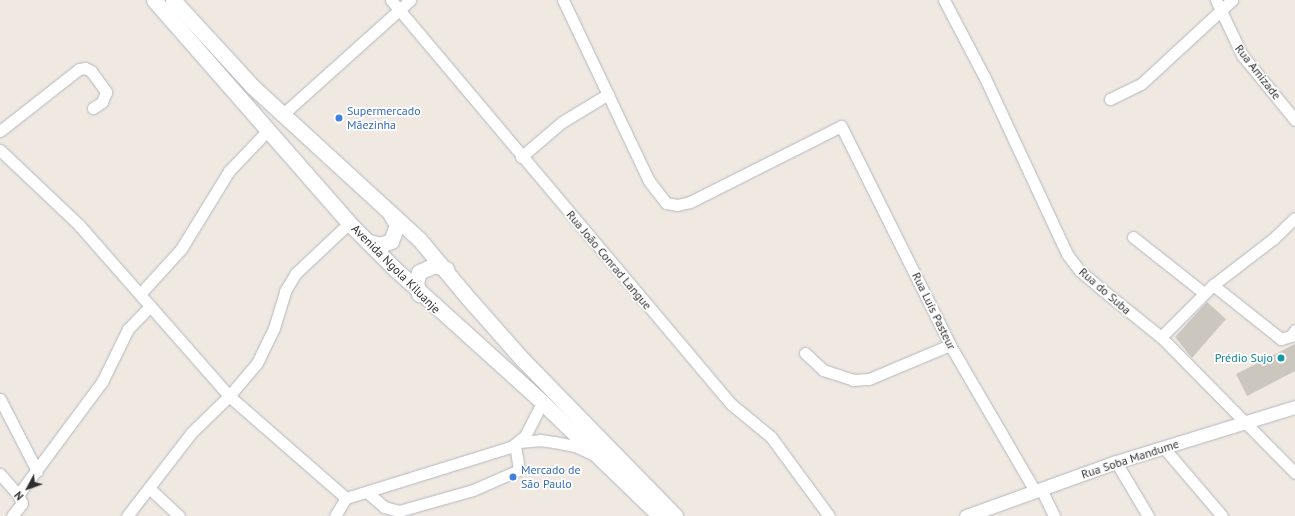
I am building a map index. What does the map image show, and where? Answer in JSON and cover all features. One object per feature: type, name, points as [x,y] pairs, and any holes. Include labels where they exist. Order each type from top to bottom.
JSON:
[{"type":"main road","name":"Avenida Ngola Kiluanje","points":[[154,0],[270,129],[349,223],[419,294],[542,402],[660,516]]},
{"type":"main road","points":[[173,0],[234,68],[282,115],[391,215],[420,239],[446,269],[468,299],[519,355],[675,516]]},
{"type":"main road","points":[[369,242],[380,245],[391,241],[397,225],[391,215]]},
{"type":"main road","points":[[419,294],[416,283],[424,268],[435,265],[446,269]]},
{"type":"street","name":"Rua João Conrad Langue","points":[[391,0],[521,157],[730,404],[770,437],[829,516]]},
{"type":"street","points":[[282,115],[410,0]]},
{"type":"street","points":[[521,157],[562,122],[608,94],[563,0]]},
{"type":"street","name":"Rua do Suba","points":[[944,0],[985,78],[1067,254],[1080,271],[1161,337],[1295,473]]},
{"type":"street","name":"Rua Amizade","points":[[1216,0],[1222,10],[1230,35],[1242,55],[1295,120]]},
{"type":"street","points":[[1110,98],[1141,84],[1232,0]]},
{"type":"street","points":[[0,131],[79,69],[91,71],[106,92],[102,102],[93,108]]},
{"type":"street","name":"Rua Luís Pasteur","points":[[608,94],[649,181],[666,203],[677,206],[706,194],[841,126],[950,345],[1054,516]]},
{"type":"street","points":[[140,294],[180,249],[228,171],[270,129]]},
{"type":"street","points":[[0,150],[78,225],[229,396],[346,498]]},
{"type":"street","points":[[1161,337],[1213,285],[1274,239],[1295,218]]},
{"type":"street","points":[[127,516],[192,432],[229,396],[257,363],[266,348],[288,283],[309,259],[349,223]]},
{"type":"street","points":[[1134,237],[1204,293]]},
{"type":"street","points":[[1213,285],[1281,339],[1291,336],[1295,330]]},
{"type":"street","points":[[18,495],[37,472],[102,382],[128,329],[150,306]]},
{"type":"street","points":[[805,353],[823,370],[853,380],[869,379],[950,345]]},
{"type":"street","points":[[0,398],[37,472]]},
{"type":"street","points":[[368,492],[384,507],[398,511],[473,490],[519,470],[517,443],[530,429],[542,402]]},
{"type":"street","name":"Rua Soba Mandume","points":[[966,516],[1116,462],[1295,407]]},
{"type":"street","points":[[335,516],[346,498],[517,443],[540,440],[562,444],[586,451],[604,461]]},
{"type":"street","points":[[1164,448],[1222,516]]},
{"type":"street","points":[[1116,462],[1148,516]]},
{"type":"street","points":[[0,474],[18,495],[22,503],[12,516]]},
{"type":"street","points":[[148,488],[179,516]]},
{"type":"building","points":[[1207,302],[1226,319],[1192,358],[1175,337]]},
{"type":"building","name":"Prédio Sujo","points":[[1295,344],[1295,371],[1247,396],[1236,374]]},
{"type":"place","name":"Supermercado Mãezinha","points":[[339,118]]},
{"type":"place","name":"Prédio Sujo","points":[[1281,358]]},
{"type":"place","name":"Mercado de São Paulo","points":[[513,477]]}]
